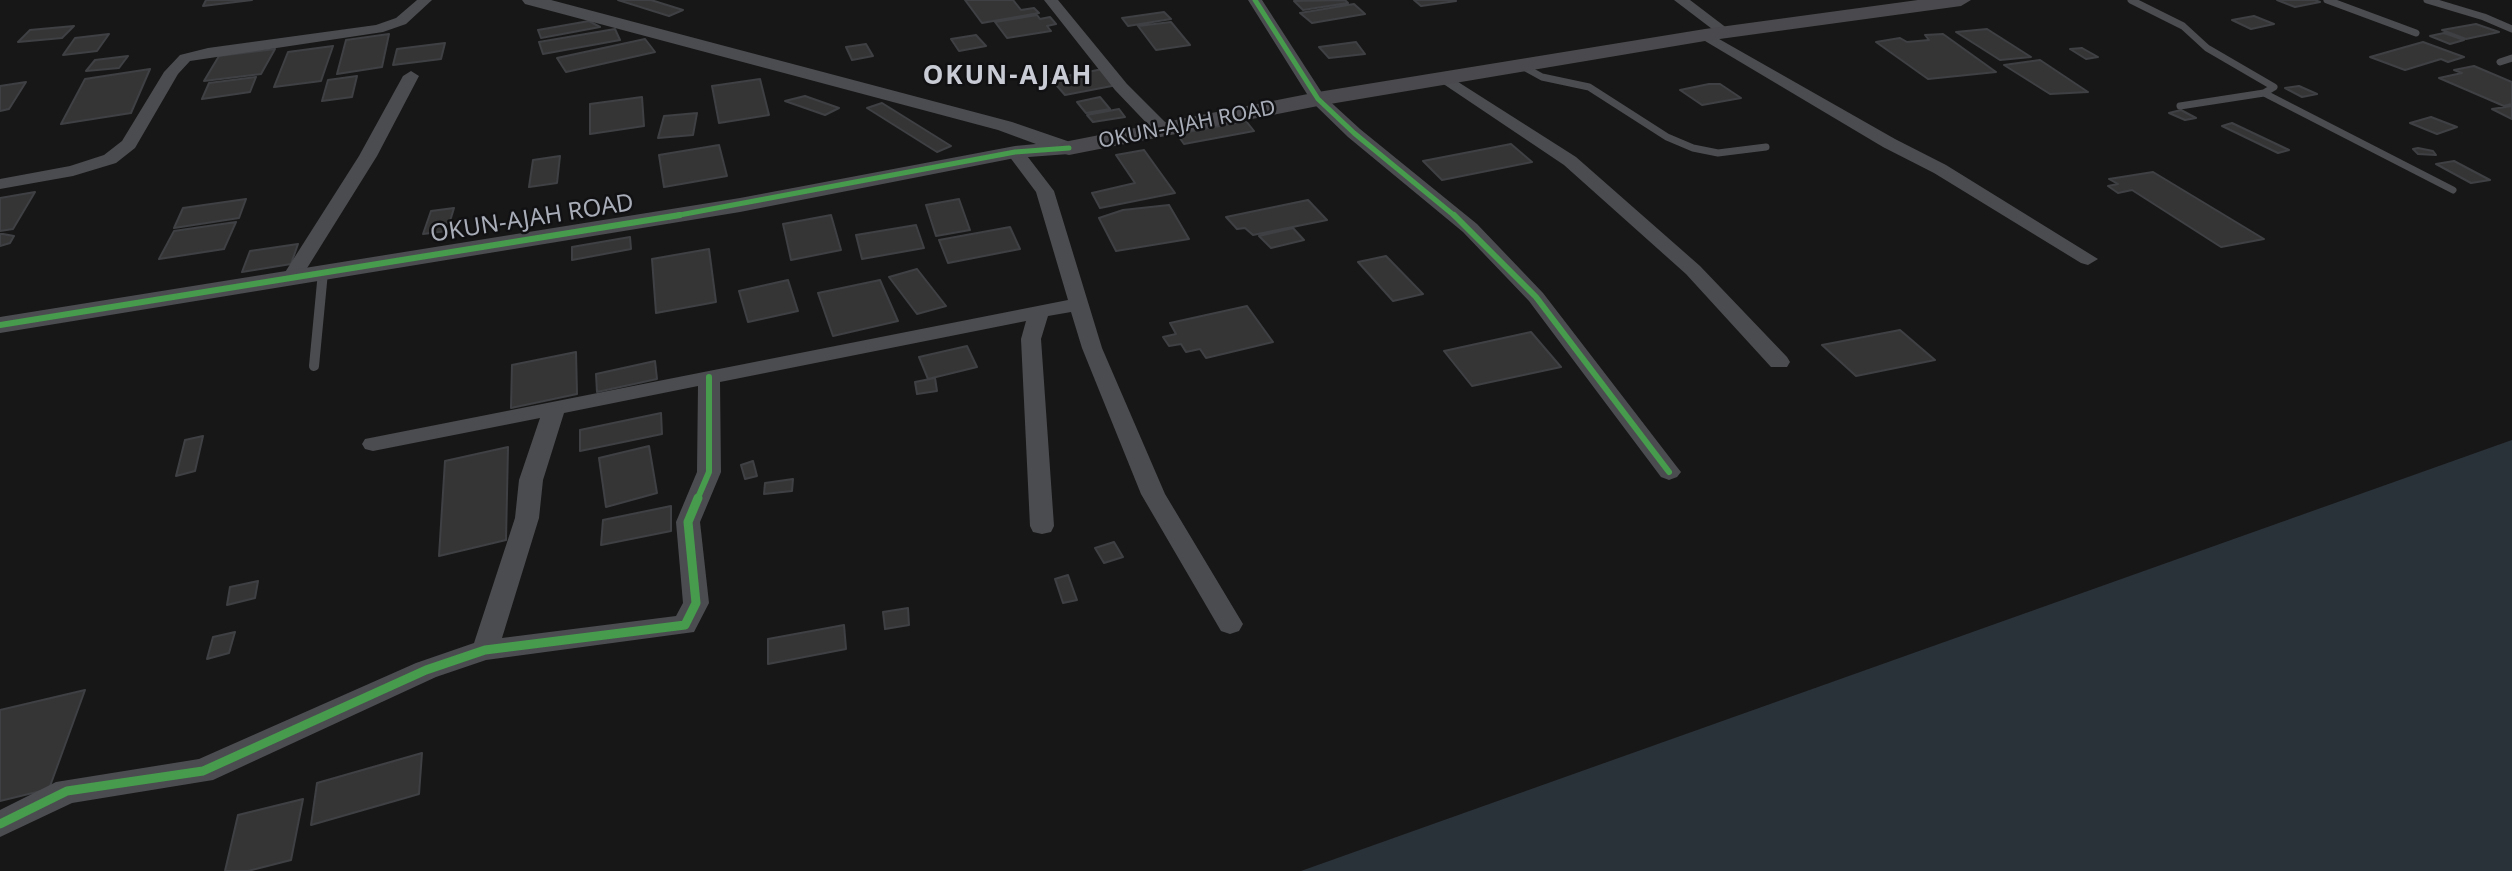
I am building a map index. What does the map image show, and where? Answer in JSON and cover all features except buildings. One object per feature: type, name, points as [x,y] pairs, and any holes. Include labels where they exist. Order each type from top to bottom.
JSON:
[{"type":"main road","name":"OKUN-AJAH ROAD","points":[[1069,148],[1318,99],[1444,78],[1715,34],[1961,0]]},
{"type":"street","points":[[0,184],[73,171],[110,159],[129,144],[172,72],[185,58],[208,52],[378,29],[401,22],[425,0]]},
{"type":"street","points":[[531,0],[1005,126],[1069,148]]},
{"type":"street","points":[[1051,0],[1121,87],[1163,130]]},
{"type":"street","points":[[1255,0],[1318,99],[1354,133],[1470,228],[1536,297],[1669,472]]},
{"type":"street","points":[[1681,0],[1715,34],[1889,143],[1940,169],[2088,259]]},
{"type":"street","points":[[292,277],[368,156],[411,76]]},
{"type":"street","points":[[1444,78],[1570,161],[1693,270],[1779,362]]},
{"type":"street","points":[[1005,126],[1015,152],[1045,191],[1093,348],[1153,494],[1230,624]]},
{"type":"street","name":"OKUN-AJAH ROAD","points":[[0,325],[740,205],[1015,152],[1069,148]]},
{"type":"street","points":[[373,444],[1079,304]]},
{"type":"street","points":[[1040,312],[1031,340],[1042,526]]},
{"type":"street","points":[[0,824],[67,791],[203,771],[425,670],[485,650],[685,625],[696,603],[688,522],[709,472],[709,377]]},
{"type":"street","points":[[485,650],[527,518],[531,480],[554,408]]},
{"type":"lane","points":[[2131,0],[2183,26],[2207,48],[2268,81],[2274,87],[2264,93],[2180,106]]},
{"type":"lane","points":[[2327,0],[2416,33]]},
{"type":"lane","points":[[2427,0],[2484,17],[2512,29]]},
{"type":"lane","points":[[2500,62],[2512,58]]},
{"type":"lane","points":[[1522,66],[1542,77],[1589,87],[1667,138],[1693,148],[1718,153],[1766,147]]},
{"type":"lane","points":[[2264,93],[2453,190]]},
{"type":"lane","points":[[314,366],[323,272]]},
{"type":"shaded area","points":[[2512,440],[2512,871],[1301,871]]},
{"type":"cycle path","points":[[1255,0],[1318,99],[1354,133],[1470,228],[1536,297],[1669,472]]},
{"type":"cycle path","points":[[0,325],[740,205],[1015,152],[1069,148]]},
{"type":"cycle path","points":[[0,824],[67,791],[203,771],[426,670],[485,650],[685,625],[696,603],[688,522],[709,472],[709,377]]},
{"type":"district","name":"OKUN-AJAH","points":[[1008,77]]}]
